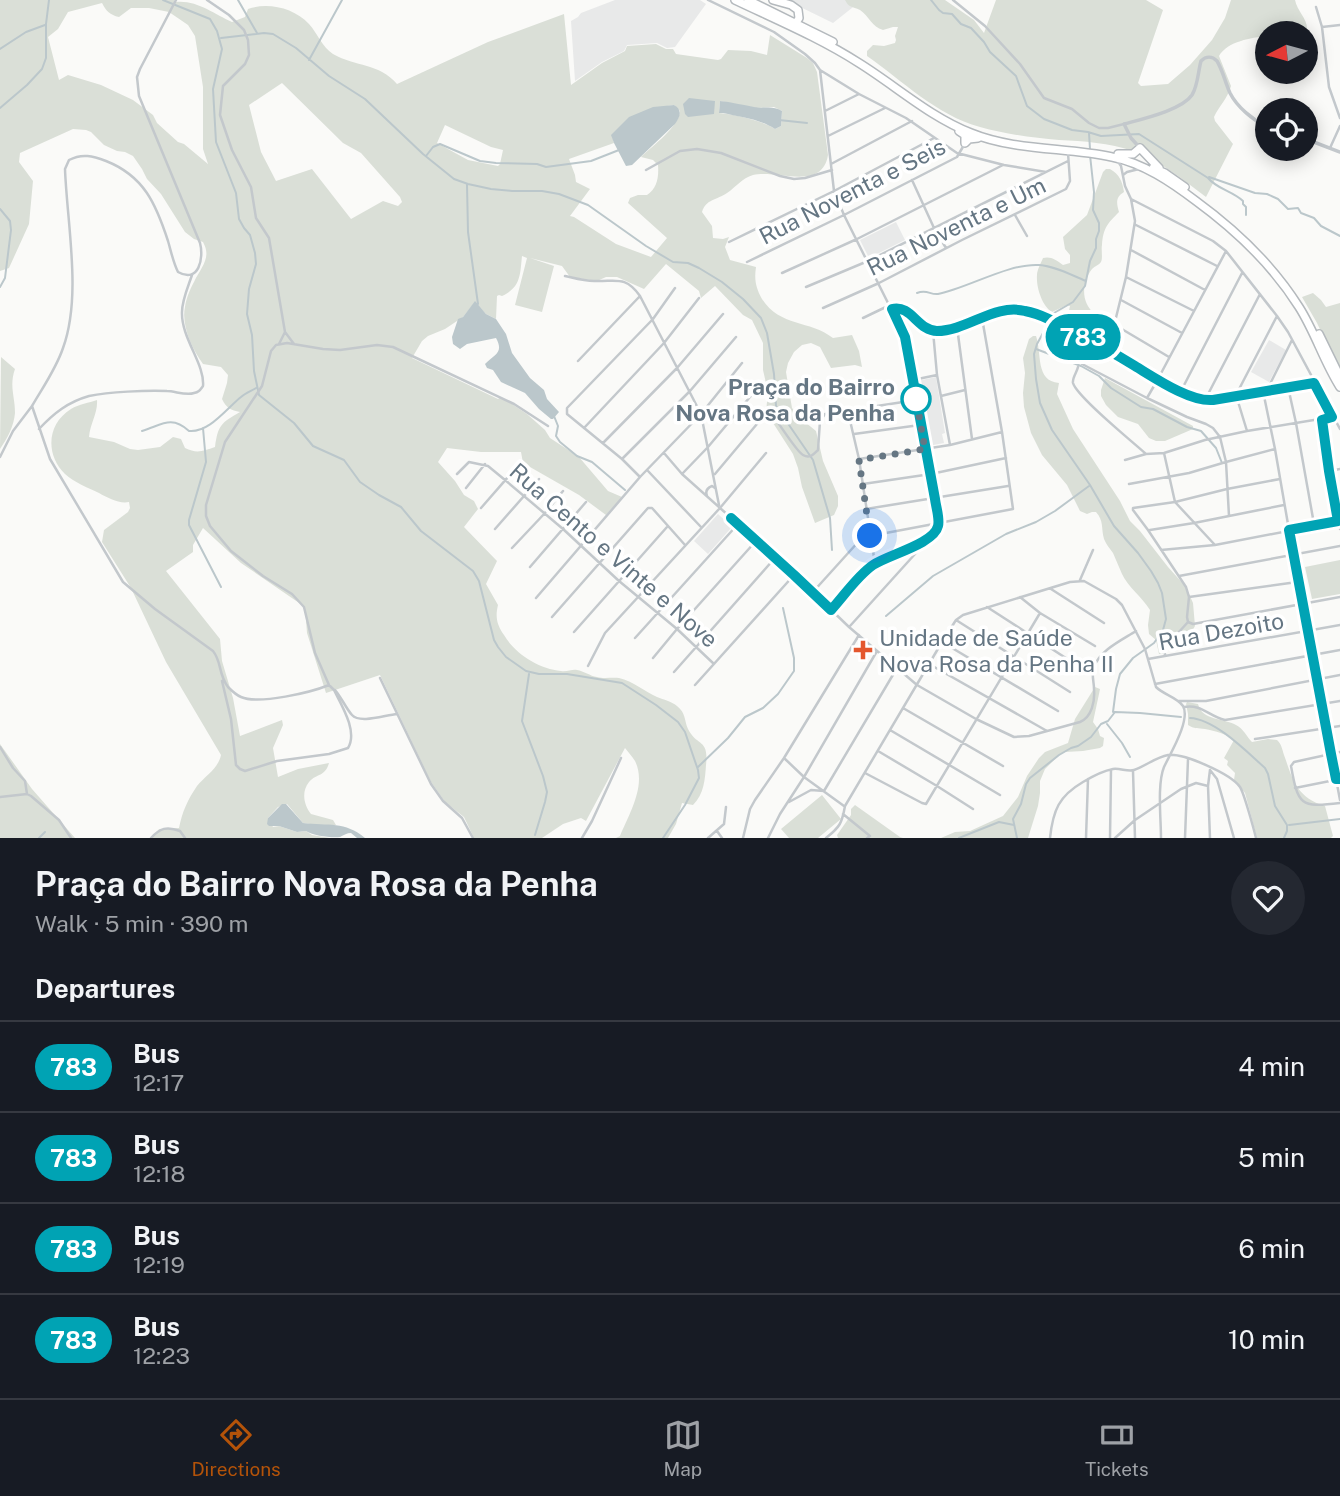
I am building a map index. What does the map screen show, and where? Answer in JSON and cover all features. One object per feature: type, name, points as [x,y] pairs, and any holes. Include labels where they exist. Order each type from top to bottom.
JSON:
[{"type":"highway","points":[[736,0],[835,48],[950,124],[965,135],[965,143]]},
{"type":"highway","points":[[748,0],[863,60],[936,111],[969,129],[1006,139],[1095,149],[1165,173]]},
{"type":"highway","points":[[773,0],[798,10],[799,18],[796,23],[788,26]]},
{"type":"highway","points":[[950,124],[986,139],[1011,144],[1116,156],[1133,154],[1140,148],[1165,173],[1218,212],[1280,272],[1313,323],[1340,377]]},
{"type":"highway","points":[[965,143],[971,139],[986,139]]},
{"type":"highway","points":[[1116,156],[1144,168],[1184,191],[1258,253],[1298,306],[1340,387]]},
{"type":"street","points":[[0,457],[13,431],[32,406],[59,360],[69,327],[72,284],[65,169],[69,160],[79,156],[94,157],[118,166],[138,181],[160,217],[176,267],[186,276],[196,271],[201,259],[200,243],[137,86],[140,69],[174,0]]},
{"type":"street","points":[[207,0],[229,15],[244,30],[247,40],[250,55],[245,64],[223,86],[220,115],[232,150],[251,187],[256,218],[269,237],[285,332],[294,344]]},
{"type":"street","points":[[708,0],[774,32],[816,63],[820,70],[834,191],[905,337],[938,524],[937,529],[849,627]]},
{"type":"street","points":[[953,0],[985,26],[1020,64],[1044,98],[1072,109],[1100,128],[1124,124],[1188,100],[1194,93],[1201,61],[1205,58],[1213,58],[1219,64],[1230,93],[1255,120]]},
{"type":"street","points":[[1316,7],[1322,27],[1329,87],[1340,118]]},
{"type":"street","points":[[1322,27],[1340,25]]},
{"type":"street","points":[[820,70],[912,121],[960,155],[1046,172]]},
{"type":"street","points":[[825,111],[859,94]]},
{"type":"street","points":[[828,136],[886,107]]},
{"type":"street","points":[[831,164],[912,121]]},
{"type":"street","points":[[1124,124],[1140,148]]},
{"type":"street","points":[[1330,148],[1340,126]]},
{"type":"street","points":[[729,242],[934,138]]},
{"type":"street","name":"Rua Noventa e Seis","points":[[747,262],[960,155],[965,143]]},
{"type":"street","points":[[1318,144],[1340,152]]},
{"type":"street","points":[[646,170],[680,151],[697,149],[721,153],[794,179],[832,170]]},
{"type":"street","name":"Rua Noventa e Um","points":[[823,308],[879,283],[1066,189],[1070,181],[1068,150]]},
{"type":"street","points":[[1108,350],[1126,277],[1135,225],[1131,199],[1116,156]]},
{"type":"street","points":[[806,287],[868,261],[1068,161]]},
{"type":"street","points":[[782,272],[857,239],[1003,164]]},
{"type":"street","points":[[1123,175],[1144,168]]},
{"type":"street","points":[[912,180],[946,248]]},
{"type":"street","points":[[1131,199],[1226,251],[1277,316],[1340,429]]},
{"type":"street","points":[[1015,215],[1027,236]]},
{"type":"street","points":[[1135,225],[1217,267]]},
{"type":"street","points":[[1131,250],[1205,290]]},
{"type":"street","points":[[1147,398],[1226,251]]},
{"type":"street","points":[[1181,391],[1243,272]]},
{"type":"street","points":[[39,429],[62,408],[89,396],[151,391],[188,394],[199,390],[202,386],[202,373],[190,346],[182,317],[192,274]]},
{"type":"street","points":[[565,276],[591,281],[621,281],[633,287],[640,296],[701,414],[720,507]]},
{"type":"street","points":[[1126,277],[1194,310]]},
{"type":"street","points":[[640,477],[567,414],[567,408],[653,319],[675,288]]},
{"type":"street","points":[[1205,400],[1260,294]]},
{"type":"street","points":[[578,361],[640,296]]},
{"type":"street","points":[[584,428],[664,344],[699,298]]},
{"type":"street","points":[[1121,300],[1182,333]]},
{"type":"street","points":[[863,318],[891,307],[901,307],[925,328],[933,331],[946,330],[1007,311],[1024,310],[1046,317],[1158,379],[1205,400],[1314,383]]},
{"type":"street","points":[[603,443],[677,368],[723,314]]},
{"type":"street","points":[[1247,431],[1236,395],[1277,316]]},
{"type":"street","points":[[870,536],[1013,509],[982,318]]},
{"type":"street","points":[[1115,325],[1170,357]]},
{"type":"street","points":[[957,327],[972,440]]},
{"type":"street","points":[[933,331],[937,375],[950,445]]},
{"type":"street","points":[[285,332],[279,344],[271,351],[262,386],[225,442],[210,491],[206,516],[210,526],[231,551],[299,600],[304,607],[315,653],[330,685],[350,713],[363,720],[397,713]]},
{"type":"street","points":[[622,459],[690,391],[736,337]]},
{"type":"street","points":[[1292,340],[1264,397],[1326,729],[1331,754],[1338,779],[1340,802],[1321,806],[1305,803],[1298,797],[1295,788],[1292,763],[1294,761],[1331,754],[1340,752]]},
{"type":"street","points":[[279,344],[340,350],[393,346],[519,406],[548,426]]},
{"type":"street","points":[[536,598],[640,477],[701,414],[741,363]]},
{"type":"street","points":[[1082,364],[1147,398],[1210,426],[1220,437],[1226,462],[1229,516]]},
{"type":"street","points":[[1078,367],[1073,380],[1075,385],[1097,411],[1146,454]]},
{"type":"street","points":[[912,380],[937,375]]},
{"type":"street","points":[[682,474],[760,385]]},
{"type":"street","points":[[1288,387],[1314,526]]},
{"type":"street","points":[[941,396],[967,390]]},
{"type":"street","points":[[714,475],[766,413],[772,414],[800,453],[809,457],[818,450],[820,421],[825,414],[916,400]]},
{"type":"street","points":[[32,406],[50,459],[123,582],[213,651],[217,657],[231,719],[236,765],[240,769],[245,771],[277,761],[328,754],[348,748],[352,740],[348,723],[334,690]]},
{"type":"street","points":[[848,411],[859,460],[875,564]]},
{"type":"street","points":[[1125,460],[1146,454],[1164,453],[1247,431],[1332,417]]},
{"type":"street","points":[[1322,420],[1340,529]]},
{"type":"street","points":[[854,434],[922,425]]},
{"type":"street","points":[[859,460],[950,445],[1002,432]]},
{"type":"street","points":[[1129,484],[1169,478],[1275,449]]},
{"type":"street","points":[[664,453],[682,474],[916,685],[1014,737],[1037,734],[1087,719],[1094,696],[1093,667],[1105,652],[1136,631]]},
{"type":"street","points":[[588,666],[605,633],[766,453]]},
{"type":"street","points":[[1164,453],[1175,502],[1215,545]]},
{"type":"street","points":[[863,484],[930,474],[1006,458]]},
{"type":"street","name":"Rua Cento e Vinte e Nove","points":[[457,474],[469,462],[485,464],[545,513],[714,664]]},
{"type":"street","points":[[466,488],[485,464]]},
{"type":"street","points":[[481,508],[514,469]]},
{"type":"street","points":[[1329,471],[1340,469]]},
{"type":"street","points":[[647,470],[701,527]]},
{"type":"street","points":[[495,529],[539,479]]},
{"type":"street","points":[[1188,622],[1189,597],[1186,587],[1133,508],[1175,502],[1280,479]]},
{"type":"street","points":[[866,509],[1010,486]]},
{"type":"street","points":[[707,496],[708,488],[715,488]]},
{"type":"street","points":[[512,548],[563,491]]},
{"type":"street","points":[[1334,497],[1340,496]]},
{"type":"street","points":[[530,567],[586,502]]},
{"type":"street","points":[[1148,530],[1284,505]]},
{"type":"street","points":[[552,617],[649,507],[685,545]]},
{"type":"street","points":[[1161,550],[1215,545],[1339,521]]},
{"type":"street","points":[[635,638],[738,524]]},
{"type":"street","points":[[574,632],[667,526]]},
{"type":"street","points":[[813,593],[869,530]]},
{"type":"street","points":[[831,610],[867,569],[927,539]]},
{"type":"street","points":[[653,658],[756,541]]},
{"type":"street","points":[[1179,576],[1340,546]]},
{"type":"street","points":[[1080,580],[1093,550]]},
{"type":"street","points":[[674,672],[775,558]]},
{"type":"street","points":[[695,685],[794,575]]},
{"type":"street","points":[[826,838],[838,827],[845,806],[956,620],[963,615],[1049,587],[1080,580],[1120,601],[1148,659],[1155,684],[1161,692],[1179,701],[1184,707],[1185,718],[1161,774],[1161,838]]},
{"type":"street","points":[[1189,597],[1298,581]]},
{"type":"street","points":[[1049,587],[1104,623]]},
{"type":"street","points":[[1020,597],[1040,613],[1095,646]]},
{"type":"street","points":[[1188,622],[1193,624],[1340,597]]},
{"type":"street","points":[[987,607],[1072,662]]},
{"type":"street","points":[[864,773],[925,804],[1040,613]]},
{"type":"street","points":[[956,620],[1070,692]]},
{"type":"street","points":[[1165,656],[1164,641],[1178,633],[1188,622]]},
{"type":"street","name":"Rua Dezoito","points":[[1148,659],[1340,625]]},
{"type":"street","points":[[743,838],[752,804],[784,758],[859,635]]},
{"type":"street","points":[[942,642],[1058,711]]},
{"type":"street","points":[[1155,684],[1340,650]]},
{"type":"street","points":[[768,838],[877,651]]},
{"type":"street","points":[[929,664],[1047,731]]},
{"type":"street","points":[[824,790],[897,668]]},
{"type":"street","points":[[1179,701],[1206,701],[1340,675]]},
{"type":"street","points":[[222,678],[233,692],[243,698],[256,699],[314,691],[330,685]]},
{"type":"street","points":[[380,678],[431,784],[445,803],[462,818],[473,838]]},
{"type":"street","points":[[1184,707],[1199,707],[1224,720],[1340,701]]},
{"type":"street","points":[[903,708],[1003,766]]},
{"type":"street","points":[[1255,739],[1340,726]]},
{"type":"street","points":[[890,730],[1000,795]]},
{"type":"street","points":[[0,747],[25,781],[27,794]]},
{"type":"street","points":[[878,751],[973,809]]},
{"type":"street","points":[[1050,838],[1052,820],[1059,803],[1070,790],[1111,770],[1133,770],[1170,755],[1188,758],[1240,786],[1256,838]]},
{"type":"street","points":[[582,838],[621,758]]},
{"type":"street","points":[[784,758],[804,777],[845,806]]},
{"type":"street","points":[[1185,838],[1188,758]]},
{"type":"street","points":[[1210,769],[1210,838]]},
{"type":"street","points":[[1210,769],[1216,776],[1234,838]]},
{"type":"street","points":[[1111,770],[1112,838]]},
{"type":"street","points":[[1133,770],[1135,838]]},
{"type":"street","points":[[1086,838],[1088,779]]},
{"type":"street","points":[[1295,788],[1338,779]]},
{"type":"street","points":[[1112,838],[1186,787],[1196,783],[1208,786]]},
{"type":"street","points":[[786,804],[811,790],[824,790]]},
{"type":"street","points":[[0,797],[27,794],[35,798],[59,820],[71,838]]},
{"type":"street","points":[[708,838],[726,820],[726,807]]},
{"type":"street","points":[[843,814],[869,837]]},
{"type":"street","points":[[150,838],[166,828],[180,831],[185,838]]},
{"type":"street","points":[[717,831],[722,838]]},
{"type":"shaded area","points":[[0,0],[174,0],[198,5],[232,22],[245,17],[248,9],[272,6],[303,18],[333,54],[383,72],[397,84],[488,42],[564,14],[571,85],[625,51],[627,46],[656,44],[673,49],[676,54],[718,60],[728,50],[767,55],[770,35],[813,63],[817,72],[828,155],[824,166],[817,173],[808,176],[749,176],[727,193],[709,202],[702,212],[712,226],[713,238],[729,237],[725,247],[730,260],[756,267],[757,287],[769,308],[786,319],[815,328],[833,338],[852,335],[859,351],[862,367],[855,365],[831,368],[820,347],[811,343],[802,345],[794,352],[786,372],[792,408],[816,431],[823,461],[838,496],[834,515],[815,523],[793,454],[766,412],[768,392],[763,370],[763,343],[752,320],[743,315],[715,286],[701,298],[699,291],[666,264],[644,289],[617,277],[606,277],[597,281],[570,277],[562,266],[530,258],[554,266],[542,312],[515,305],[527,258],[522,256],[520,275],[513,289],[497,296],[496,319],[486,314],[475,302],[463,317],[422,341],[412,358],[498,399],[501,397],[527,414],[550,438],[579,457],[608,491],[622,497],[606,515],[579,495],[523,463],[521,452],[481,452],[447,448],[438,462],[464,495],[474,501],[478,509],[464,527],[497,561],[486,584],[498,605],[500,628],[514,648],[544,667],[563,671],[577,670],[600,678],[619,678],[672,703],[682,711],[691,735],[704,746],[706,756],[702,791],[693,805],[682,803],[676,824],[668,838],[616,838],[620,836],[632,809],[639,780],[635,761],[625,748],[586,821],[581,818],[563,824],[542,838],[474,838],[464,817],[445,802],[431,782],[380,675],[326,693],[307,633],[305,607],[241,563],[203,528],[193,545],[193,552],[166,571],[220,639],[222,661],[240,736],[282,720],[283,725],[273,748],[278,777],[298,769],[329,763],[323,773],[309,782],[304,798],[311,814],[333,820],[336,825],[303,823],[287,804],[278,807],[268,818],[273,827],[306,831],[312,835],[330,838],[152,838],[159,829],[179,828],[191,796],[221,755],[166,662],[131,588],[102,542],[104,530],[128,512],[129,502],[110,499],[65,474],[54,458],[51,440],[63,415],[74,407],[97,400],[89,437],[138,450],[160,447],[173,437],[181,439],[185,448],[193,451],[215,447],[222,425],[240,412],[229,408],[222,399],[228,375],[221,367],[203,364],[186,329],[186,301],[206,258],[205,248],[203,242],[185,232],[133,156],[104,145],[91,132],[73,129],[20,153],[19,162],[33,181],[29,224],[9,268],[0,271]],"holes":[[[102,3],[109,12],[119,17],[131,8],[149,8],[169,12],[188,25],[195,36],[203,87],[203,149],[208,164],[178,142],[157,123],[153,115],[133,100],[101,85],[68,75],[59,80],[48,37],[58,29],[68,12]],[[282,83],[343,143],[361,153],[402,202],[398,206],[383,201],[351,219],[312,169],[276,181],[261,152],[249,105]],[[720,101],[756,108],[774,107],[782,111],[781,126],[775,129],[748,118],[719,113]],[[674,105],[680,111],[670,130],[641,157],[653,160],[658,165],[655,186],[647,195],[630,198],[628,203],[667,238],[651,257],[616,244],[570,216],[590,189],[576,182],[569,159],[614,143],[612,135],[667,106]],[[445,125],[503,150],[500,164],[498,166],[468,160],[437,143]]]},
{"type":"shaded area","points":[[615,0],[700,0],[706,4],[675,47],[667,48],[657,43],[627,45],[624,51],[602,62],[575,81],[571,21],[581,13]]},
{"type":"shaded area","points":[[786,0],[862,0],[833,23]]},
{"type":"shaded area","points":[[845,0],[945,0],[974,20],[984,33],[996,0],[1146,0],[1163,10],[1138,83],[1141,86],[1168,84],[1190,65],[1212,40],[1225,18],[1231,0],[1295,0],[1305,21],[1255,21],[1255,38],[1228,47],[1219,56],[1231,86],[1214,117],[1233,144],[1206,197],[1162,165],[1133,151],[1096,143],[999,132],[964,122],[934,106],[867,56],[867,51],[873,45],[895,43],[898,27],[879,29],[863,12],[849,6]]},
{"type":"shaded area","points":[[689,98],[715,101],[714,114],[688,117],[683,104]]},
{"type":"shaded area","points":[[720,101],[779,109],[782,111],[781,126],[775,129],[756,121],[719,113]]},
{"type":"shaded area","points":[[674,105],[680,114],[675,124],[632,165],[626,166],[611,135],[629,117],[653,107]]},
{"type":"shaded area","points":[[1106,169],[1118,176],[1124,192],[1117,200],[1119,212],[1105,230],[1101,262],[1092,269],[1084,286],[1085,299],[1095,318],[1078,330],[1075,337],[1078,339],[1068,358],[1063,351],[1059,328],[1068,316],[1070,306],[1052,312],[1048,309],[1039,290],[1037,273],[1043,258],[1051,258],[1063,265],[1070,263],[1063,237],[1087,215]]},
{"type":"shaded area","points":[[896,222],[905,240],[869,258],[860,240]]},
{"type":"shaded area","points":[[1313,293],[1326,307],[1340,303],[1340,372],[1302,297]]},
{"type":"shaded area","points":[[475,301],[486,314],[496,319],[506,334],[512,353],[559,412],[553,419],[539,409],[525,393],[501,382],[493,370],[487,368],[485,364],[499,350],[496,338],[467,344],[460,349],[453,344],[452,337],[458,319],[463,317]]},
{"type":"shaded area","points":[[1036,336],[1038,343],[1043,372],[1051,381],[1059,383],[1057,394],[1073,429],[1130,521],[1186,587],[1193,603],[1195,626],[1190,635],[1163,654],[1159,654],[1156,640],[1149,634],[1150,610],[1122,574],[1104,539],[1099,515],[1096,512],[1087,514],[1080,511],[1067,485],[1042,455],[1031,433],[1024,407],[1023,358],[1029,339]]},
{"type":"shaded area","points":[[1269,340],[1286,350],[1269,382],[1251,372]]},
{"type":"shaded area","points":[[1,357],[15,369],[12,386],[15,413],[10,432],[0,449]]},
{"type":"shaded area","points":[[936,377],[945,433],[942,434],[944,443],[928,446],[917,381]]},
{"type":"shaded area","points":[[1105,378],[1193,426],[1193,429],[1165,441],[1149,438],[1138,424],[1118,417],[1106,405],[1101,396]]},
{"type":"shaded area","points":[[718,514],[732,527],[708,554],[694,541]]},
{"type":"shaded area","points":[[1340,560],[1340,594],[1312,599],[1305,567]]},
{"type":"shaded area","points":[[1095,687],[1100,689],[1093,722],[1100,736],[1104,738],[1103,746],[1065,752],[1045,769],[1028,838],[941,838],[955,832],[970,831],[1003,816],[1018,797],[1039,758],[1045,752],[1068,743],[1075,719]]},
{"type":"shaded area","points":[[1187,702],[1198,704],[1209,716],[1238,726],[1252,742],[1277,740],[1297,786],[1308,798],[1325,806],[1333,836],[1257,838],[1245,793],[1234,780],[1235,773],[1224,758],[1234,740],[1221,733],[1188,725]]},
{"type":"shaded area","points":[[0,744],[32,789],[75,838],[0,838]]},
{"type":"shaded area","points":[[822,795],[841,819],[818,838],[789,838],[781,829]]},
{"type":"shaded area","points":[[282,804],[286,804],[303,823],[336,825],[365,838],[357,838],[351,833],[340,837],[327,837],[269,826],[268,818]]},
{"type":"shaded area","points":[[855,805],[903,838],[838,838],[837,835]]},
{"type":"waterway","points":[[0,108],[42,69],[46,58],[49,0]]},
{"type":"waterway","points":[[163,0],[210,19],[222,49],[213,89],[216,142],[236,193],[239,219],[250,235],[255,253],[256,264],[249,289],[247,314],[259,395],[294,423],[313,446],[344,460],[360,482],[401,507],[421,531],[473,571],[479,581],[494,640],[506,657],[526,671],[539,674],[567,674],[622,683],[678,722],[685,732],[699,778],[663,838]]},
{"type":"waterway","points":[[238,0],[257,33]]},
{"type":"waterway","points":[[309,60],[342,0]]},
{"type":"waterway","points":[[931,0],[943,13],[952,14],[961,24],[971,28],[990,52],[1016,76],[1027,106],[1044,119],[1072,130],[1101,136],[1139,134],[1243,201],[1246,215]]},
{"type":"waterway","points":[[0,49],[26,32],[45,25]]},
{"type":"waterway","points":[[221,38],[273,34],[365,99],[423,154],[454,179],[491,189],[559,194],[588,205],[646,246],[673,262],[688,263],[699,268],[743,299],[761,318],[767,333],[776,406],[813,460],[830,518],[832,550]]},
{"type":"waterway","points":[[779,120],[807,123]]},
{"type":"waterway","points":[[1089,133],[1090,149]]},
{"type":"waterway","points":[[426,156],[433,147],[440,144],[480,161],[537,164],[546,167],[591,161],[619,150]]},
{"type":"waterway","points":[[1090,155],[1093,210],[1099,223],[1096,248],[1090,261],[1085,286],[1073,302],[1054,313],[1034,354],[1040,403],[1052,430],[1114,526],[1151,571],[1162,593],[1166,619],[1163,630],[1154,643],[1133,658],[1120,674],[1115,712]]},
{"type":"waterway","points":[[1209,177],[1255,193],[1267,194],[1278,199],[1288,209],[1298,208],[1301,213],[1314,218],[1321,226],[1340,236]]},
{"type":"waterway","points":[[467,185],[468,232],[478,304]]},
{"type":"waterway","points":[[0,209],[10,221],[11,230],[5,278],[0,287]]},
{"type":"waterway","points":[[917,293],[938,294],[1027,265],[1051,267],[1086,281]]},
{"type":"waterway","points":[[1036,349],[1081,366],[1141,407],[1153,409],[1187,427],[1201,431],[1216,448],[1222,463]]},
{"type":"waterway","points":[[142,431],[171,422],[189,431],[196,431],[217,419],[256,388]]},
{"type":"waterway","points":[[554,416],[558,426],[556,436],[560,442],[577,456],[592,462],[625,490]]},
{"type":"waterway","points":[[203,428],[206,462],[189,525],[221,587]]},
{"type":"waterway","points":[[886,616],[933,576],[1006,534],[1036,522],[1089,486]]},
{"type":"waterway","points":[[698,767],[745,717],[763,708],[778,694],[794,671],[794,658],[783,608]]},
{"type":"waterway","points":[[529,674],[522,721],[547,792],[535,835]]},
{"type":"waterway","points":[[1017,838],[1013,819],[1030,778],[1059,755],[1091,737],[1115,712],[1181,717]]},
{"type":"waterway","points":[[1190,718],[1220,730],[1265,768],[1275,806],[1287,825],[1284,838]]},
{"type":"waterway","points":[[1107,724],[1130,757]]},
{"type":"waterway","points":[[1289,825],[1340,819]]},
{"type":"waterway","points":[[959,838],[999,822],[1014,825]]},
{"type":"waterway","points":[[39,838],[45,832]]},
{"type":"bus line","name":"783","points":[[731,518],[831,610],[867,569],[934,533],[938,524],[935,499],[904,332],[892,309],[896,308],[901,307],[927,329],[937,331],[1012,310],[1038,314],[1202,400],[1314,383],[1332,417],[1322,420],[1338,521],[1289,530],[1336,779],[1340,779]]},
{"type":"place","name":"Praça do Bairro Nova Rosa da Penha","points":[[916,399]]},
{"type":"place","name":"Unidade de Saúde Nova Rosa da Penha II","points":[[863,650]]},
{"type":"route","points":[[870,536],[859,460],[925,449],[916,399]]}]
